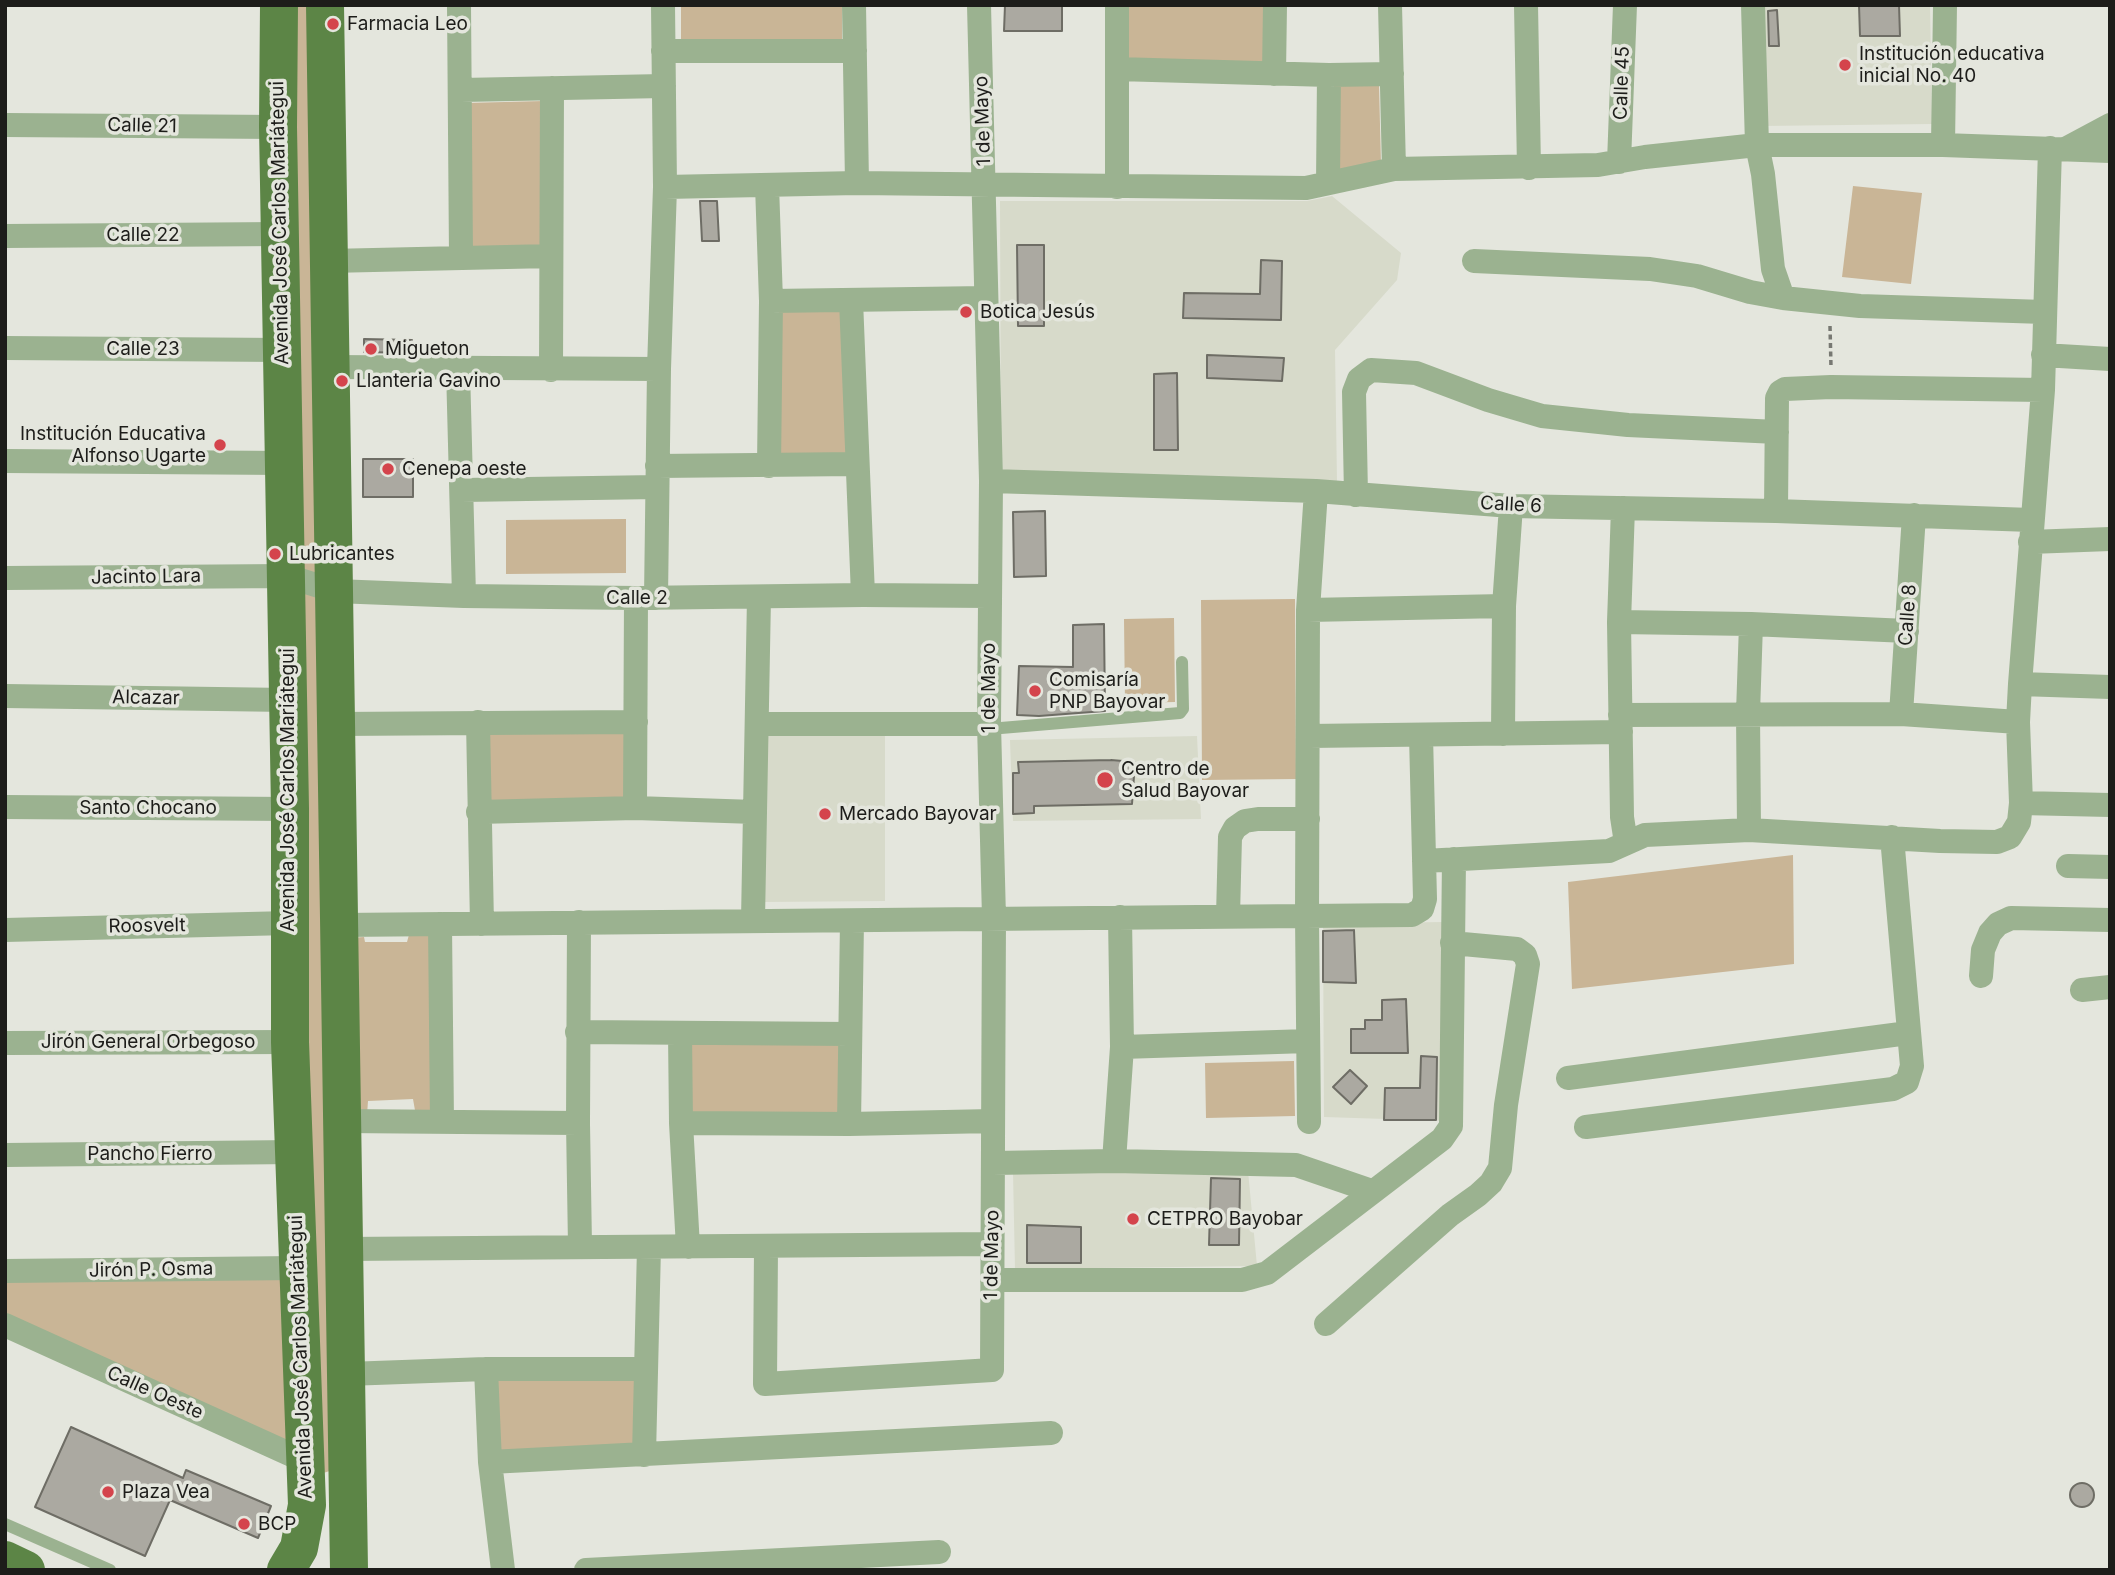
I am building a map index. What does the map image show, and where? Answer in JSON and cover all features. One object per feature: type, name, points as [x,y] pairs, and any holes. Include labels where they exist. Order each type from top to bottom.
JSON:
[{"type":"main road","name":"Avenida José Carlos Mariátegui","points":[[279,5],[278,127],[290,809],[290,1042],[307,1505],[293,1559]]},
{"type":"main road","points":[[325,5],[349,1570]]},
{"type":"main road","points":[[305,1473],[348,1485]]},
{"type":"main road","points":[[293,1559],[339,1570]]},
{"type":"main road","points":[[5,1561],[26,1570]]},
{"type":"street","points":[[459,5],[461,257]]},
{"type":"street","points":[[635,808],[636,722],[657,477],[665,187],[663,5]]},
{"type":"street","points":[[854,5],[857,183]]},
{"type":"street","name":"1 de Mayo","points":[[766,1247],[765,1384],[992,1370],[994,918],[989,726],[991,481],[979,5]]},
{"type":"street","points":[[1117,5],[1117,187]]},
{"type":"street","points":[[1274,74],[1275,5]]},
{"type":"street","points":[[1390,5],[1394,169]]},
{"type":"street","points":[[1526,5],[1529,168]]},
{"type":"street","name":"Calle 45","points":[[1619,162],[1625,5]]},
{"type":"street","points":[[1752,5],[1757,145],[1763,174],[1773,269],[1783,298]]},
{"type":"street","points":[[1943,145],[1945,5]]},
{"type":"street","points":[[663,51],[855,51]]},
{"type":"street","points":[[1117,69],[1274,74],[1392,74]]},
{"type":"street","points":[[1328,183],[1329,75]]},
{"type":"street","points":[[461,90],[664,86]]},
{"type":"street","points":[[551,370],[552,88]]},
{"type":"street","name":"Calle 21","points":[[5,125],[278,127]]},
{"type":"street","points":[[2058,148],[2110,125]]},
{"type":"street","points":[[665,187],[857,183],[1306,188],[1394,169],[1598,165],[1757,145],[1943,145],[2110,151]]},
{"type":"street","points":[[1424,861],[1609,851],[1645,835],[1749,830],[1940,841],[1997,842],[2010,836],[2019,822],[2021,803],[2018,722],[2020,684],[2043,390],[2044,312],[2058,148]]},
{"type":"street","points":[[767,185],[771,301],[769,466]]},
{"type":"street","name":"Calle 22","points":[[5,236],[280,234]]},
{"type":"street","points":[[329,261],[551,256]]},
{"type":"street","points":[[1474,261],[1650,268],[1697,276],[1750,292],[1783,298],[1860,306],[2044,312]]},
{"type":"street","points":[[771,301],[986,298]]},
{"type":"street","points":[[851,300],[863,595]]},
{"type":"street","name":"Calle 23","points":[[5,348],[282,350]]},
{"type":"street","points":[[2043,355],[2110,359]]},
{"type":"street","points":[[331,367],[659,369]]},
{"type":"street","points":[[458,369],[464,596]]},
{"type":"street","points":[[1356,495],[1354,392],[1359,379],[1371,370],[1416,373],[1488,400],[1542,416],[1628,425],[1777,432]]},
{"type":"street","points":[[1776,511],[1777,398],[1785,389],[1831,387],[2043,390]]},
{"type":"street","points":[[5,461],[285,463]]},
{"type":"street","points":[[462,490],[657,477],[769,466],[856,464]]},
{"type":"street","name":"Calle 6","points":[[991,481],[1315,491],[1511,506],[1914,515],[2110,539]]},
{"type":"street","points":[[1309,1122],[1308,610],[1315,491]]},
{"type":"street","points":[[1503,734],[1504,606],[1511,506]]},
{"type":"street","points":[[1623,508],[1619,622],[1622,817],[1626,843]]},
{"type":"street","name":"Calle 8","points":[[1901,714],[1914,515]]},
{"type":"street","name":"Calle 2","points":[[287,576],[335,591],[464,596],[989,596]]},
{"type":"street","name":"Jacinto Lara","points":[[5,578],[287,576]]},
{"type":"street","points":[[753,920],[759,597]]},
{"type":"street","points":[[1308,610],[1504,606]]},
{"type":"street","points":[[1619,622],[1751,624],[1907,631]]},
{"type":"street","points":[[1749,830],[1748,713],[1751,624]]},
{"type":"street","points":[[2020,684],[2110,687]]},
{"type":"street","name":"Alcazar","points":[[5,696],[288,700]]},
{"type":"street","points":[[1309,736],[1503,734],[1748,713],[1901,714],[2018,722]]},
{"type":"street","points":[[478,722],[482,924]]},
{"type":"street","points":[[337,724],[636,722]]},
{"type":"street","points":[[757,724],[989,726]]},
{"type":"street","points":[[340,925],[1412,915],[1422,909],[1425,899],[1421,735]]},
{"type":"street","points":[[2021,803],[2110,805]]},
{"type":"street","name":"Santo Chocano","points":[[5,807],[290,809]]},
{"type":"street","points":[[478,812],[635,808],[755,812]]},
{"type":"street","points":[[1228,916],[1230,837],[1235,828],[1245,821],[1258,819],[1308,819]]},
{"type":"street","points":[[1586,1127],[1893,1089],[1907,1082],[1912,1066],[1892,837]]},
{"type":"street","points":[[992,1280],[1242,1280],[1266,1273],[1442,1139],[1451,1126],[1454,859]]},
{"type":"street","points":[[2068,866],[2110,867]]},
{"type":"street","points":[[1114,1161],[1122,1047],[1120,917]]},
{"type":"street","points":[[1981,976],[1983,950],[1990,933],[1998,923],[2011,918],[2110,920]]},
{"type":"street","points":[[849,1124],[852,921]]},
{"type":"street","points":[[579,922],[577,1032],[580,1246]]},
{"type":"street","name":"Roosvelt","points":[[5,930],[289,923]]},
{"type":"street","points":[[440,923],[442,1122]]},
{"type":"street","points":[[1326,1324],[1431,1231],[1478,1195],[1491,1183],[1500,1168],[1506,1105],[1528,964],[1525,955],[1517,949],[1452,943]]},
{"type":"street","points":[[2082,990],[2110,987]]},
{"type":"street","points":[[577,1032],[850,1034]]},
{"type":"street","points":[[680,1033],[681,1123],[688,1247]]},
{"type":"street","points":[[1568,1078],[1908,1033]]},
{"type":"street","points":[[1122,1047],[1308,1041]]},
{"type":"street","name":"Jirón General Orbegoso","points":[[5,1043],[290,1042]]},
{"type":"street","points":[[343,1121],[578,1123]]},
{"type":"street","points":[[681,1123],[993,1121]]},
{"type":"street","name":"Pancho Fierro","points":[[5,1155],[294,1152]]},
{"type":"street","points":[[993,1163],[1114,1161],[1296,1165],[1372,1191]]},
{"type":"street","points":[[345,1249],[992,1244]]},
{"type":"street","points":[[644,1455],[649,1247]]},
{"type":"street","name":"Jirón P. Osma","points":[[5,1271],[297,1268]]},
{"type":"street","name":"Calle Oeste","points":[[5,1325],[305,1473]]},
{"type":"street","points":[[346,1374],[486,1369],[645,1369]]},
{"type":"street","points":[[486,1369],[490,1462],[503,1570]]},
{"type":"street","points":[[490,1462],[1051,1433]]},
{"type":"street","points":[[586,1570],[939,1552]]},
{"type":"lane","points":[[989,726],[1180,712],[1183,709],[1182,662]]},
{"type":"lane","points":[[5,1524],[110,1570]]},
{"type":"path","points":[[1830,302],[1831,387]]},
{"type":"shaded area","points":[[286,5],[310,5],[336,1469],[317,1475]]},
{"type":"shaded area","points":[[681,5],[842,5],[842,44],[681,45]]},
{"type":"shaded area","points":[[1124,5],[1270,5],[1270,68],[1125,66]]},
{"type":"shaded area","name":"Institución educativa inicial No. 40","points":[[1757,5],[1930,5],[1932,124],[1761,126]]},
{"type":"shaded area","points":[[1334,79],[1379,85],[1381,165],[1335,170]]},
{"type":"shaded area","points":[[544,101],[547,251],[470,253],[466,103]]},
{"type":"shaded area","points":[[1853,186],[1922,193],[1911,284],[1842,277]]},
{"type":"shaded area","points":[[1332,196],[1401,253],[1397,280],[1335,350],[1337,482],[1001,474],[1000,201],[1307,201]]},
{"type":"shaded area","points":[[844,307],[848,455],[776,457],[779,308]]},
{"type":"shaded area","points":[[626,519],[626,573],[506,574],[506,520]]},
{"type":"shaded area","points":[[1295,599],[1296,779],[1202,780],[1201,600]]},
{"type":"shaded area","points":[[1174,618],[1175,702],[1125,703],[1124,619]]},
{"type":"shaded area","name":"Mercado Bayovar","points":[[768,726],[885,727],[885,901],[763,902]]},
{"type":"shaded area","points":[[479,727],[629,729],[630,802],[481,807]]},
{"type":"shaded area","name":"Centro de Salud Bayovar","points":[[1197,736],[1201,819],[1013,821],[1010,740]]},
{"type":"shaded area","points":[[1793,855],[1794,964],[1572,989],[1568,882]]},
{"type":"shaded area","points":[[1443,922],[1448,1121],[1324,1117],[1323,924]]},
{"type":"shaded area","points":[[432,928],[435,1111],[416,1116],[413,1099],[368,1101],[367,1115],[354,1114],[350,938],[364,937],[365,942],[407,942],[410,931]]},
{"type":"shaded area","points":[[840,1038],[841,1119],[690,1119],[689,1039]]},
{"type":"shaded area","points":[[1294,1061],[1295,1116],[1206,1118],[1205,1063]]},
{"type":"shaded area","name":"CETPRO Bayobar","points":[[1248,1171],[1257,1266],[1015,1269],[1013,1172]]},
{"type":"shaded area","points":[[285,1274],[288,1447],[5,1320],[5,1277]]},
{"type":"shaded area","points":[[637,1374],[638,1451],[493,1457],[489,1376]]},
{"type":"building","points":[[1005,5],[1062,5],[1062,31],[1004,31]]},
{"type":"building","points":[[1859,5],[1899,5],[1900,36],[1860,36]]},
{"type":"building","points":[[1777,10],[1779,46],[1769,46],[1768,11]]},
{"type":"building","points":[[700,201],[717,201],[719,241],[702,241]]},
{"type":"building","points":[[1017,245],[1044,245],[1044,326],[1018,326]]},
{"type":"building","points":[[1261,260],[1282,261],[1281,320],[1183,318],[1184,293],[1260,294]]},
{"type":"building","points":[[364,339],[412,340],[412,353],[364,352]]},
{"type":"building","points":[[1207,355],[1284,358],[1282,381],[1207,378]]},
{"type":"building","points":[[1177,373],[1178,450],[1154,450],[1154,374]]},
{"type":"building","points":[[363,459],[413,459],[413,497],[363,497]]},
{"type":"building","points":[[1045,511],[1046,576],[1014,577],[1013,512]]},
{"type":"building","points":[[1104,624],[1105,711],[1017,715],[1019,666],[1073,667],[1073,625]]},
{"type":"building","points":[[1018,762],[1135,762],[1132,804],[1034,806],[1034,813],[1013,814],[1013,773],[1019,773]]},
{"type":"building","points":[[1354,930],[1356,983],[1323,982],[1323,931]]},
{"type":"building","points":[[1406,999],[1408,1053],[1351,1053],[1351,1029],[1365,1029],[1365,1020],[1382,1020],[1382,1000]]},
{"type":"building","points":[[1421,1056],[1437,1057],[1436,1120],[1384,1120],[1385,1088],[1420,1088]]},
{"type":"building","points":[[1350,1070],[1367,1086],[1351,1104],[1333,1087]]},
{"type":"building","points":[[1211,1178],[1240,1179],[1239,1245],[1209,1245]]},
{"type":"building","points":[[1027,1225],[1081,1227],[1081,1263],[1027,1263]]},
{"type":"building","name":"Plaza Vea","points":[[71,1427],[183,1478],[186,1470],[271,1506],[258,1538],[170,1500],[145,1556],[35,1507]]},
{"type":"building","points":[[2082,1483],[2091,1486],[2094,1495],[2091,1504],[2082,1507],[2073,1504],[2070,1495],[2073,1486]]},
{"type":"place","name":"Farmacia Leo","points":[[333,24]]},
{"type":"place","name":"Institución educativa inicial No. 40","points":[[1845,65]]},
{"type":"place","name":"Botica Jesús","points":[[966,312]]},
{"type":"place","name":"Migueton","points":[[371,349]]},
{"type":"place","name":"Llanteria Gavino","points":[[342,381]]},
{"type":"place","name":"Institución Educativa Alfonso Ugarte","points":[[220,445]]},
{"type":"place","name":"Cenepa oeste","points":[[388,469]]},
{"type":"place","name":"Lubricantes","points":[[275,554]]},
{"type":"place","name":"Comisaría PNP Bayovar","points":[[1035,691]]},
{"type":"place","name":"Centro de Salud Bayovar","points":[[1105,780]]},
{"type":"place","name":"Mercado Bayovar","points":[[825,814]]},
{"type":"place","name":"CETPRO Bayobar","points":[[1133,1219]]},
{"type":"place","name":"Plaza Vea","points":[[108,1492]]},
{"type":"place","name":"BCP","points":[[244,1524]]}]
